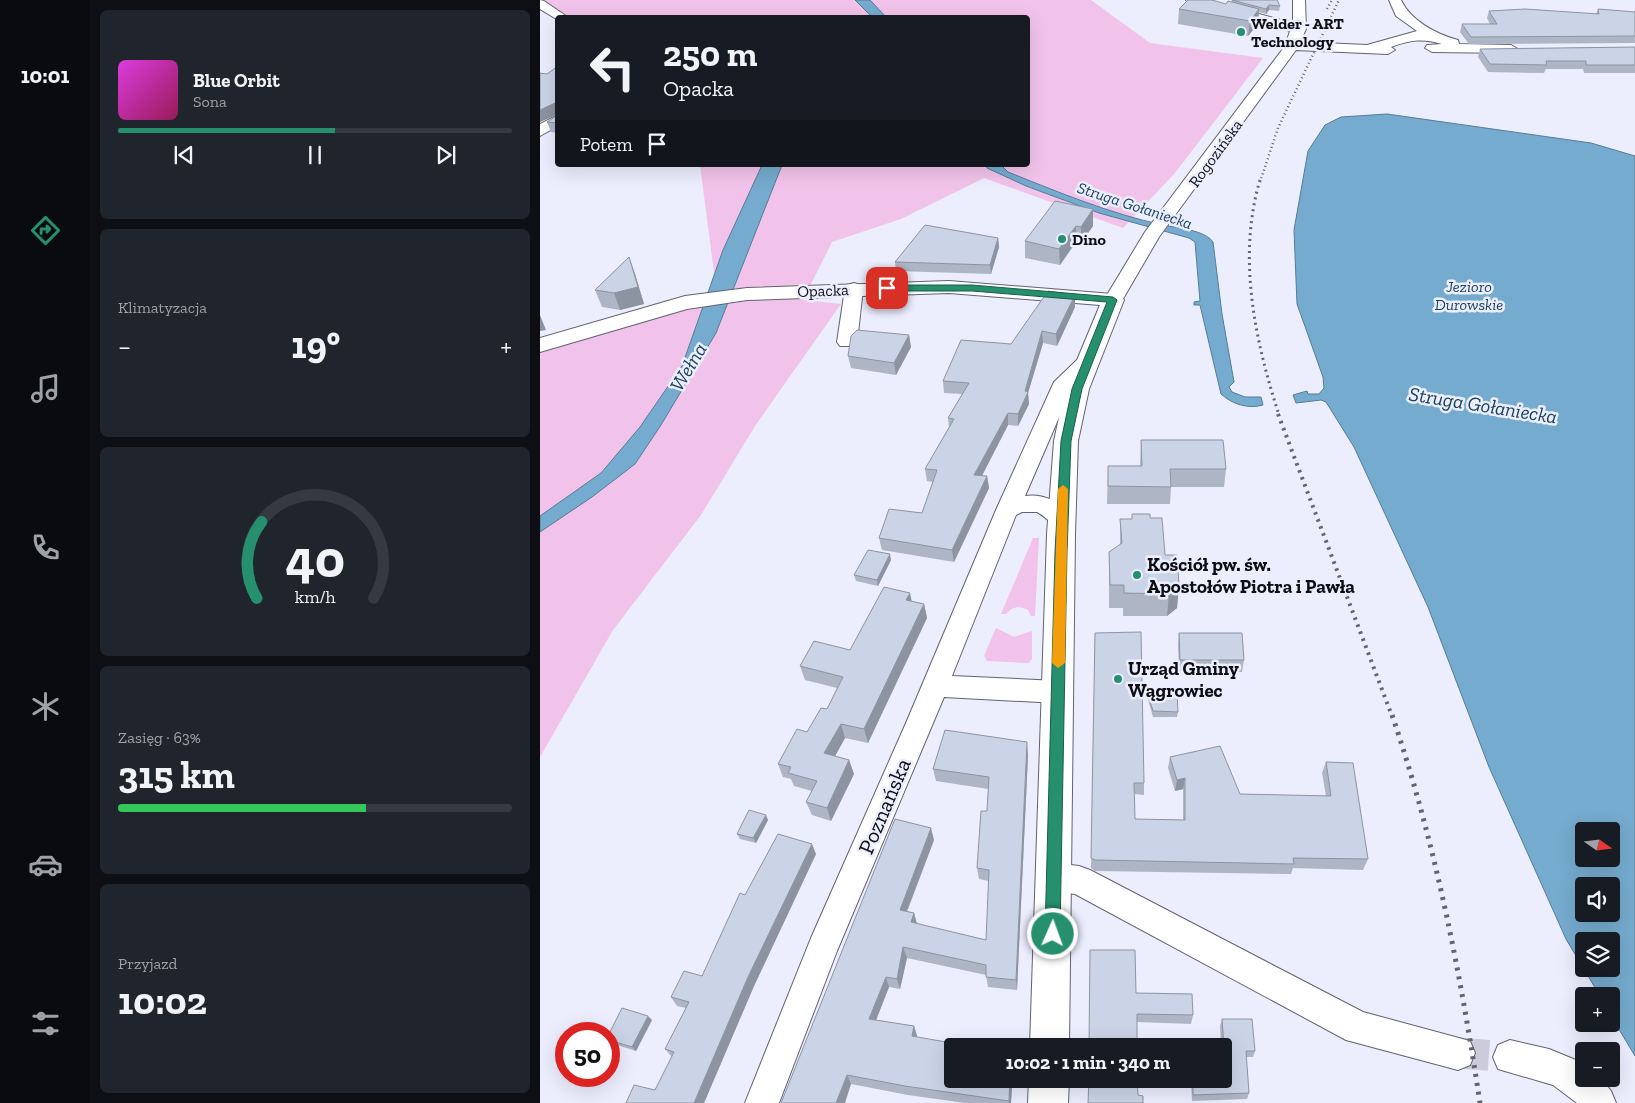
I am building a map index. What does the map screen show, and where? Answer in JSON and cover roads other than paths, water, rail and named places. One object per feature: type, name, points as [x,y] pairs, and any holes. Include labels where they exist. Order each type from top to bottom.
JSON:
[{"type":"main road","name":"Opacka","points":[[540,345],[685,303],[774,292],[972,288],[1113,300]]},
{"type":"main road","points":[[1050,1038],[1062,520],[1066,441],[1077,389],[1113,300]]},
{"type":"main road","points":[[1048,1103],[1049,1088]]},
{"type":"street","points":[[1192,0],[1299,29]]},
{"type":"street","name":"Rogozińska","points":[[1113,300],[1151,236],[1292,46],[1299,29],[1299,0]]},
{"type":"street","points":[[1395,0],[1401,13],[1423,39]]},
{"type":"street","points":[[540,4],[558,15]]},
{"type":"street","points":[[1292,46],[1390,50],[1423,39],[1502,49],[1529,49]]},
{"type":"street","points":[[540,131],[555,121]]},
{"type":"street","points":[[847,342],[854,289]]},
{"type":"street","name":"Poznańska","points":[[762,1103],[822,949],[1007,510],[1064,382],[1087,361]]},
{"type":"street","points":[[1007,510],[1016,505],[1038,503],[1056,512],[1062,520]]},
{"type":"street","points":[[934,686],[1058,692]]},
{"type":"street","points":[[1054,877],[1079,880],[1358,1028],[1458,1053]]},
{"type":"street","points":[[1510,1057],[1567,1071],[1578,1078],[1599,1103]]},
{"type":"water","points":[[855,0],[870,0],[884,15],[870,15]]},
{"type":"water","name":"Jezioro Durowskie","points":[[1387,114],[1591,143],[1635,156],[1635,1056],[1620,1031],[1620,987],[1595,987],[1589,977],[1620,977],[1620,932],[1575,932],[1575,954],[1566,939],[1489,767],[1428,607],[1354,447],[1326,402],[1321,400],[1296,403],[1293,395],[1307,391],[1308,394],[1319,394],[1324,388],[1323,377],[1297,304],[1294,230],[1308,151],[1325,125],[1341,117]]},
{"type":"water","name":"Wełna","points":[[761,167],[781,167],[716,333],[661,425],[635,464],[592,497],[540,532],[540,516],[601,473],[640,427],[682,366],[723,250]]},
{"type":"water","points":[[1003,167],[1008,172],[1104,209],[1163,225],[1190,230],[1209,238],[1213,242],[1222,314],[1234,382],[1229,387],[1232,392],[1245,397],[1261,397],[1263,405],[1252,407],[1241,405],[1221,394],[1200,305],[1194,305],[1194,302],[1200,301],[1195,242],[1189,238],[1099,213],[1026,186],[987,168]]},
{"type":"tunnel","points":[[1458,1053],[1510,1057]]},
{"type":"railway","points":[[1327,9],[1332,0]]},
{"type":"railway","points":[[1260,182],[1278,128],[1339,0]]},
{"type":"railway","points":[[1260,180],[1253,209],[1250,239],[1252,299],[1256,328],[1270,387],[1279,415]]},
{"type":"railway","points":[[1278,414],[1392,716]]},
{"type":"railway","points":[[1392,715],[1421,810],[1445,907],[1464,1004],[1480,1103]]},
{"type":"place","name":"Welder - ART Technology","points":[[1241,32]]},
{"type":"place","name":"Dino","points":[[1062,239]]},
{"type":"place","name":"Kościół pw. św. Apostołów Piotra i Pawła","points":[[1137,575]]},
{"type":"place","name":"Urząd Gminy Wągrowiec","points":[[1118,679]]},
{"type":"water label","name":"Struga Gołaniecka","points":[[1135,205]]},
{"type":"water label","name":"Struga Gołaniecka","points":[[1483,405]]}]
